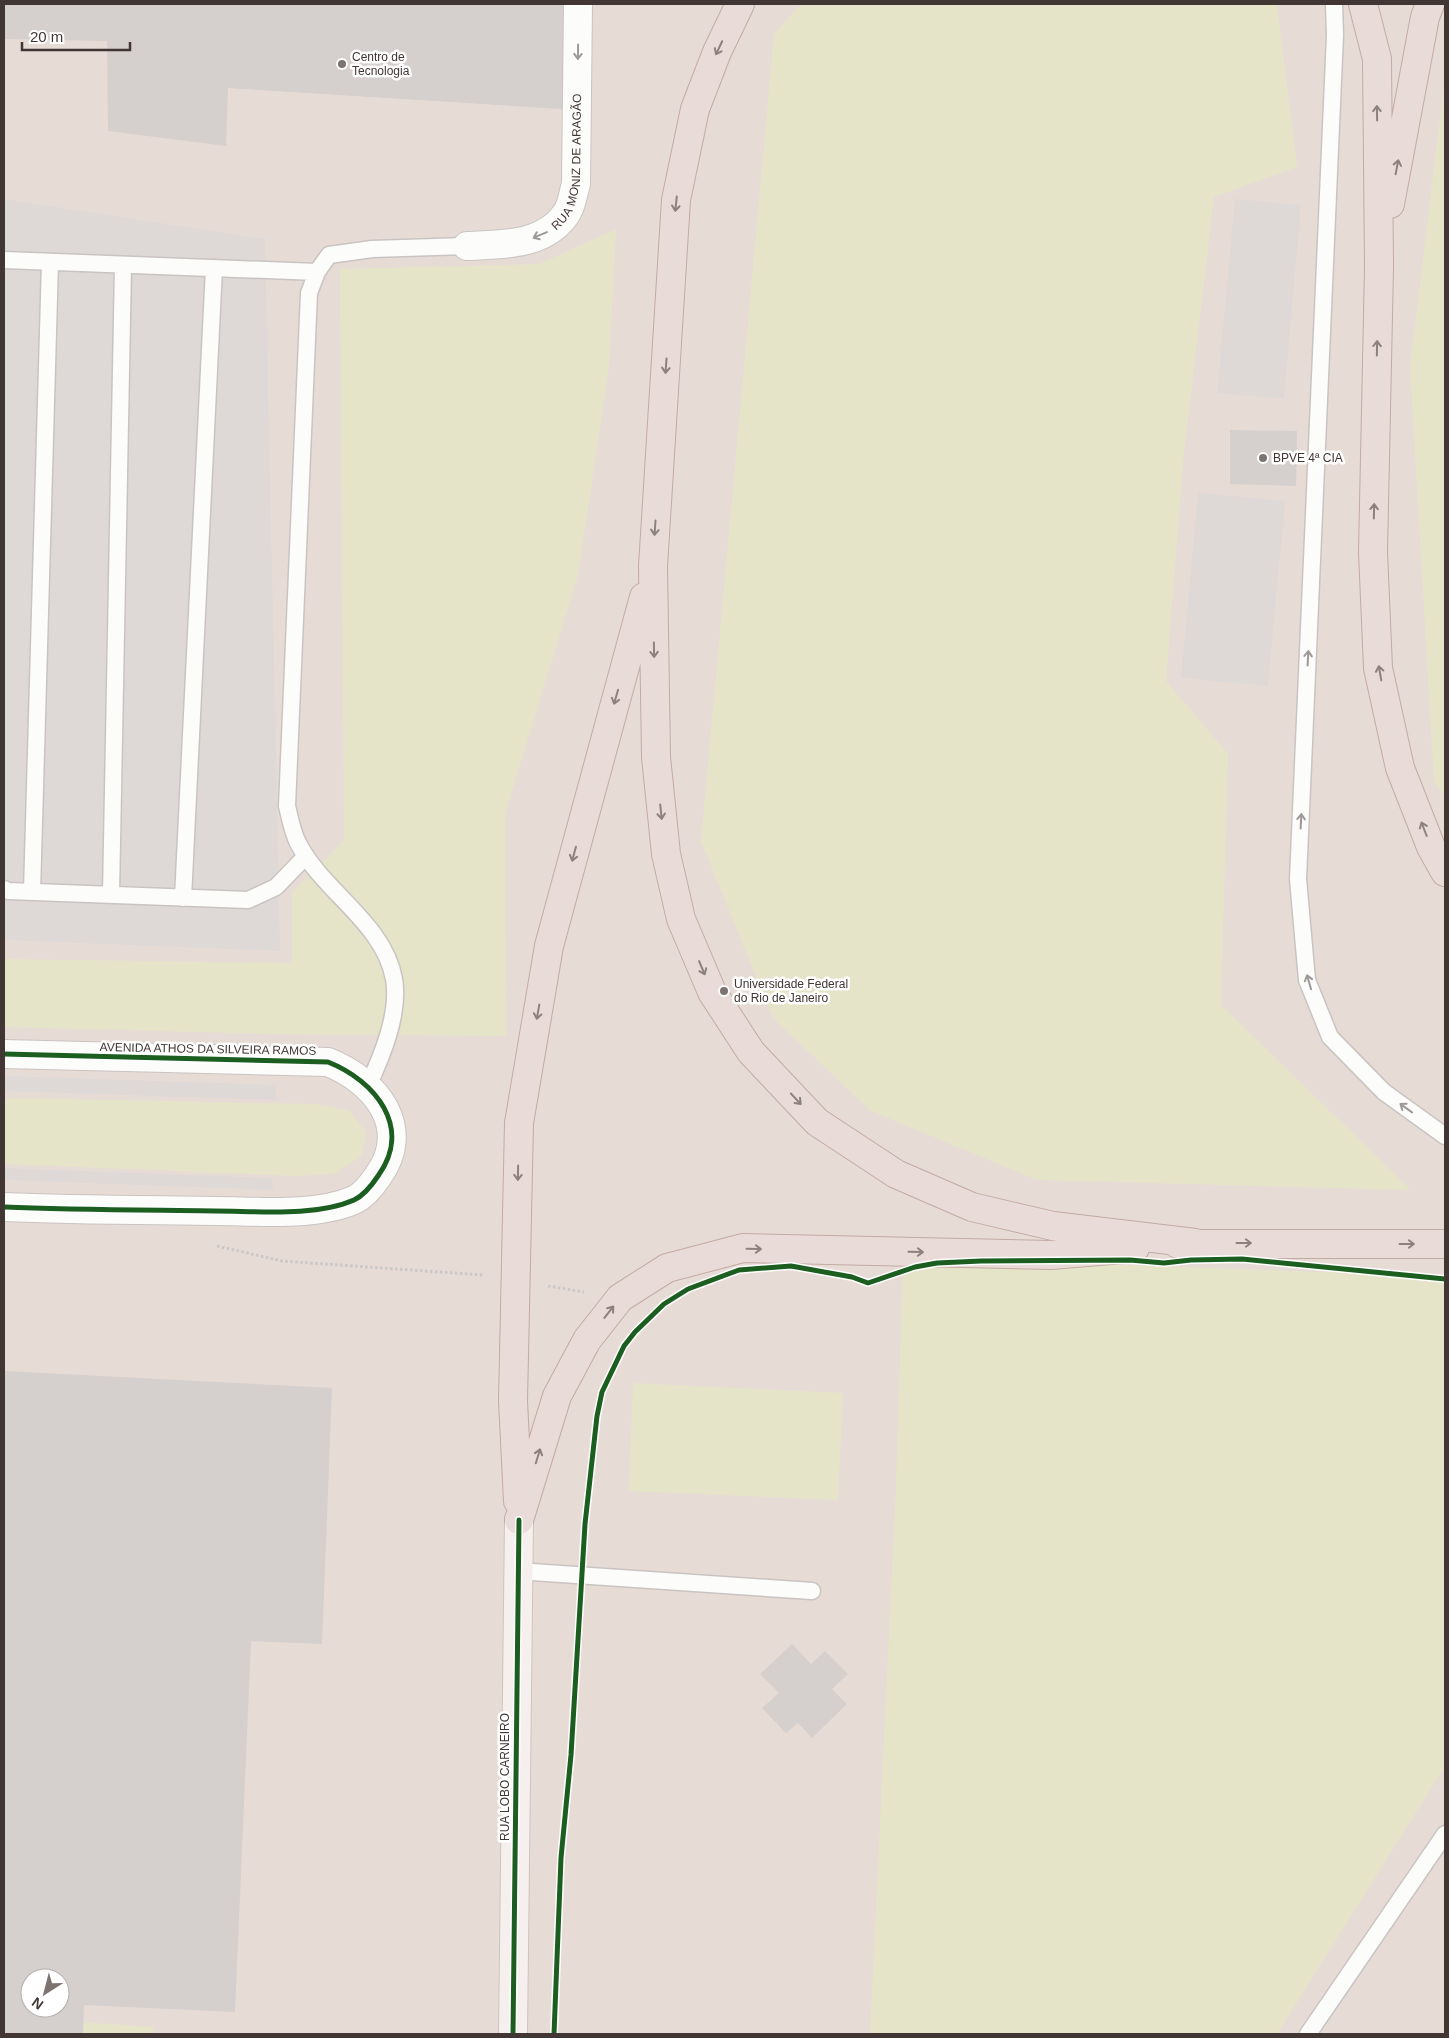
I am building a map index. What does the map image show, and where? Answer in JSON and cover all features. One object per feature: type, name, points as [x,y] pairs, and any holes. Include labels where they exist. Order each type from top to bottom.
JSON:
[{"type":"highway","points":[[740,4],[716,52],[695,109],[676,200],[653,566],[656,757],[666,854],[681,919],[712,992],[751,1052],[817,1122],[896,1174],[972,1207],[1053,1226],[1196,1243]]},
{"type":"highway","points":[[1363,4],[1377,59],[1379,267],[1373,552],[1378,668],[1400,768],[1431,847],[1445,872]]},
{"type":"highway","points":[[1379,267],[1425,17],[1430,4]]},
{"type":"highway","points":[[519,1520],[513,1401],[518,1123],[549,946],[653,566]]},
{"type":"highway","points":[[519,1520],[557,1396],[586,1340],[620,1298],[667,1268],[743,1248],[1051,1255],[1196,1243],[1445,1244]]},
{"type":"street","name":"RUA MONIZ DE ARAGÃO","points":[[468,246],[508,244],[530,239],[551,230],[568,212],[576,184],[578,4]]},
{"type":"street","name":"AVENIDA ATHOS DA SILVEIRA RAMOS","points":[[4,1054],[328,1062],[349,1071],[368,1086],[387,1114],[392,1138],[383,1169],[372,1185],[355,1200],[332,1207],[287,1211],[66,1210],[4,1207]]},
{"type":"street","name":"RUA LOBO CARNEIRO","points":[[513,2034],[519,1520]]},
{"type":"lane","points":[[1334,4],[1336,35],[1298,879],[1307,980],[1330,1037],[1384,1092],[1445,1136]]},
{"type":"lane","points":[[368,1086],[381,1059],[389,1034],[394,994],[394,981],[390,965],[366,926],[306,856],[294,833],[288,806],[308,293],[317,272],[329,256],[372,249],[468,246]]},
{"type":"lane","points":[[4,260],[317,272]]},
{"type":"lane","points":[[32,892],[50,262]]},
{"type":"lane","points":[[111,895],[123,265]]},
{"type":"lane","points":[[183,898],[214,268]]},
{"type":"lane","points":[[4,889],[32,892],[248,900],[276,888],[306,856]]},
{"type":"lane","points":[[517,1571],[812,1591]]},
{"type":"lane","points":[[1308,2034],[1445,1834]]},
{"type":"path","points":[[207,1244],[282,1261],[473,1274],[620,1298]]},
{"type":"shaded area","name":"Universidade Federal do Rio de Janeiro","points":[[4,4],[1445,4],[1445,2034],[4,2034]]},
{"type":"shaded area","points":[[4,199],[265,239],[280,951],[4,940]]},
{"type":"shaded area","points":[[1235,199],[1301,205],[1284,399],[1217,393]]},
{"type":"shaded area","points":[[1198,493],[1285,501],[1268,686],[1181,678]]},
{"type":"shaded area","points":[[4,1076],[276,1085],[276,1100],[4,1091]]},
{"type":"shaded area","points":[[4,1168],[272,1178],[273,1190],[4,1180]]},
{"type":"green space","points":[[801,4],[1277,4],[1297,167],[1214,197],[1184,453],[1166,681],[1228,754],[1221,1005],[1411,1190],[1037,1180],[871,1111],[773,1018],[701,841],[774,34]]},
{"type":"green space","points":[[1445,76],[1445,797],[1434,782],[1410,367]]},
{"type":"green space","points":[[616,229],[609,367],[578,575],[505,814],[506,1036],[273,1034],[4,1027],[4,959],[292,963],[292,892],[344,841],[340,269],[539,264]]},
{"type":"green space","points":[[4,1098],[316,1104],[349,1111],[366,1132],[362,1156],[334,1174],[295,1176],[4,1164]]},
{"type":"green space","points":[[903,1258],[1445,1276],[1445,1766],[1277,2034],[870,2034],[896,1486]]},
{"type":"green space","points":[[633,1383],[843,1393],[838,1500],[629,1491]]},
{"type":"green space","points":[[4,2017],[154,2027],[153,2034],[4,2034]]},
{"type":"building","name":"Centro de Tecnologia","points":[[4,4],[576,4],[577,110],[228,88],[226,146],[108,131],[107,41],[4,39]]},
{"type":"building","name":"BPVE 4ª CIA","points":[[1230,430],[1297,431],[1296,486],[1230,484]]},
{"type":"building","points":[[4,1371],[332,1388],[322,1644],[251,1641],[235,2012],[84,2005],[83,2034],[4,2034]]},
{"type":"building","points":[[792,1644],[811,1664],[825,1651],[848,1674],[832,1689],[847,1704],[812,1738],[798,1723],[786,1733],[762,1708],[779,1693],[760,1674]]},
{"type":"cycle path","points":[[4,1054],[328,1062],[345,1070],[361,1081],[374,1094],[384,1108],[390,1124],[392,1141],[388,1158],[378,1176],[364,1193],[354,1200],[322,1209],[267,1212],[4,1207]]},
{"type":"cycle path","points":[[554,2034],[561,1858],[571,1755],[585,1524],[597,1416],[602,1392],[624,1346],[635,1332],[664,1304],[688,1289],[739,1270],[791,1266],[852,1277],[868,1283],[915,1267],[937,1263],[1130,1260],[1164,1263],[1191,1260],[1242,1259],[1445,1279]]},
{"type":"cycle path","points":[[513,2034],[519,1520]]},
{"type":"place","name":"Centro de Tecnologia","points":[[342,64]]},
{"type":"place","name":"BPVE 4ª CIA","points":[[1263,458]]},
{"type":"place","name":"Universidade Federal do Rio de Janeiro","points":[[724,991]]}]
